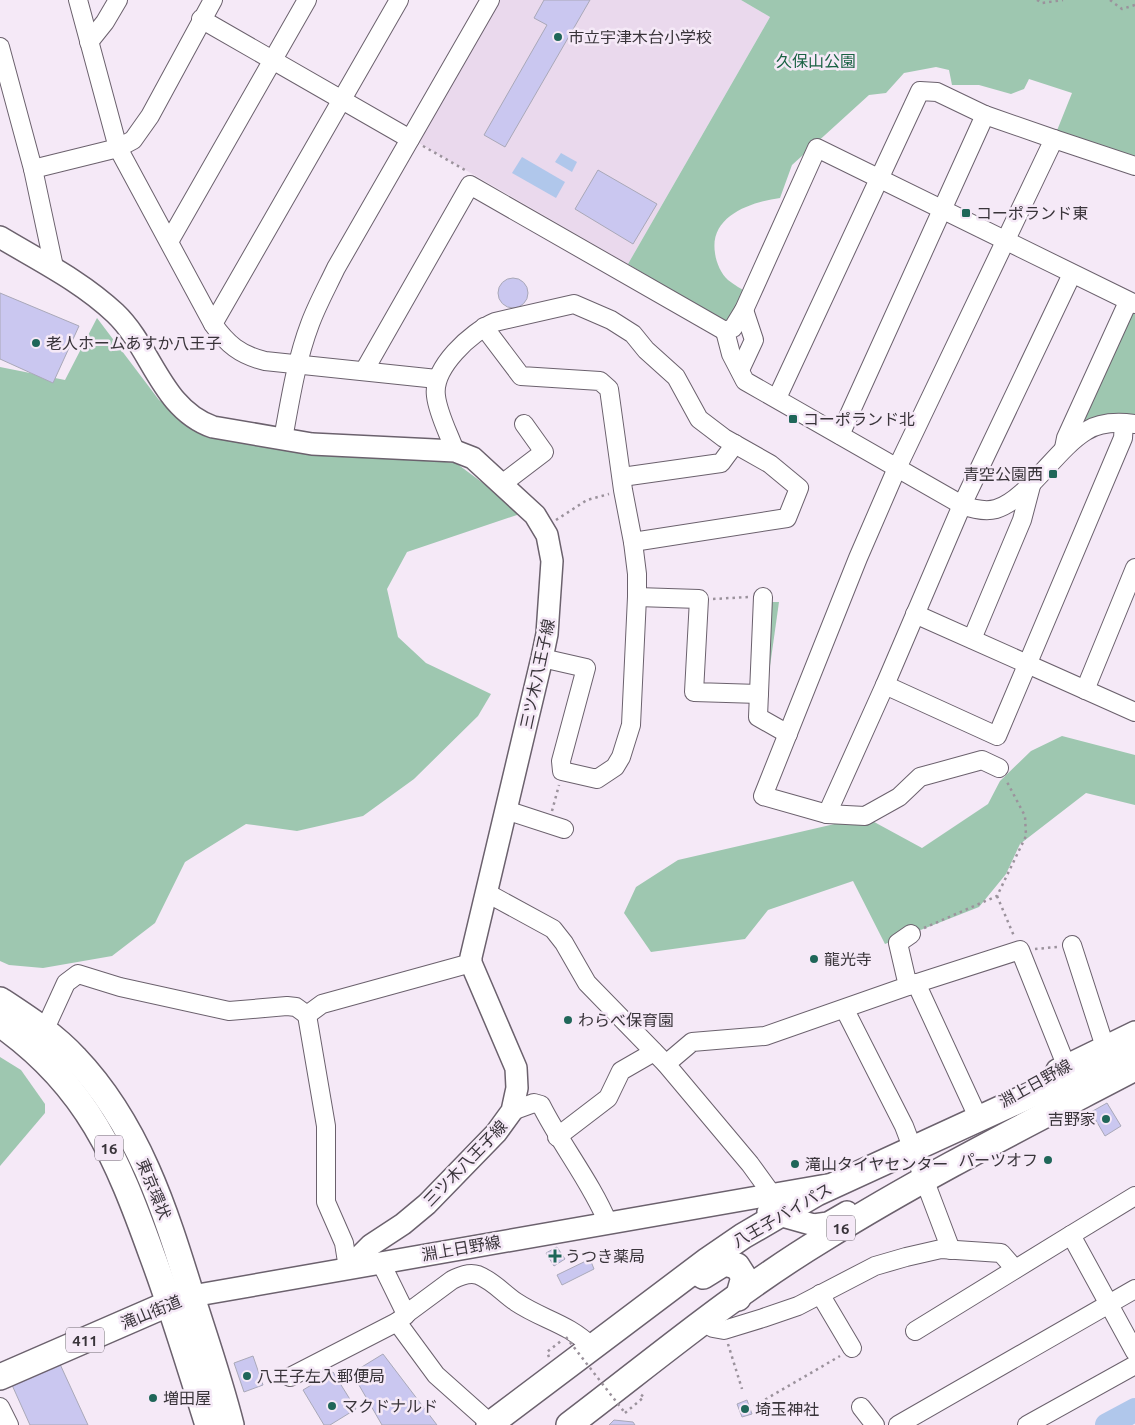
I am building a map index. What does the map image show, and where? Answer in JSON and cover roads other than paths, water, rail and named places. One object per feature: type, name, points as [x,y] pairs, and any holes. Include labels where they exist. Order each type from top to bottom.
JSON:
[{"type":"highway","name":"東京環状","points":[[0,1000],[44,1031],[75,1057],[96,1082],[133,1140],[162,1204],[208,1425]]},
{"type":"highway","name":"東京環状","points":[[0,1024],[57,1074],[92,1116],[107,1143],[217,1371],[232,1425]]},
{"type":"highway","name":"八王子バイパス","points":[[490,1424],[743,1236],[774,1204],[838,1183],[938,1138],[1134,1064]]},
{"type":"highway","name":"八王子バイパス","points":[[569,1425],[714,1326],[738,1298],[822,1239],[923,1180],[1134,1064]]},
{"type":"highway","points":[[632,1317],[672,1299],[724,1263],[736,1266],[744,1277],[738,1298]]},
{"type":"highway","name":"滝山街道","points":[[0,1377],[181,1299]]},
{"type":"main road","name":"三ツ木八王子線","points":[[0,237],[54,268],[92,293],[117,315],[144,349],[167,391],[186,412],[213,426],[282,440],[356,447],[455,451],[473,458],[535,515],[544,527],[550,544],[552,561],[548,627],[471,957],[471,963],[516,1068],[517,1088],[512,1111],[496,1133],[427,1204],[403,1224],[371,1245],[348,1268]]},
{"type":"main road","name":"淵上日野線","points":[[938,1138],[1066,1065],[1135,1032]]},
{"type":"main road","name":"淵上日野線","points":[[181,1299],[348,1268],[732,1202],[774,1204],[808,1224],[824,1225],[857,1207],[923,1180]]},
{"type":"main road","points":[[732,1202],[747,1217],[743,1236]]},
{"type":"street","points":[[78,0],[118,148],[170,240],[213,324],[228,344],[251,358],[437,379]]},
{"type":"street","points":[[89,42],[105,22],[118,0]]},
{"type":"street","points":[[33,169],[118,148],[133,140],[141,132],[213,0]]},
{"type":"street","points":[[170,240],[307,0]]},
{"type":"street","points":[[213,324],[399,0]]},
{"type":"street","points":[[282,440],[298,363],[310,324],[336,268],[490,0]]},
{"type":"street","points":[[201,19],[410,139]]},
{"type":"street","points":[[0,47],[3,66],[33,169],[54,268]]},
{"type":"street","points":[[777,398],[920,91],[937,92],[985,115],[1135,166]]},
{"type":"street","points":[[840,435],[985,115]]},
{"type":"street","points":[[999,768],[982,760],[920,777],[899,797],[865,816],[827,814],[763,796],[858,558],[897,468],[1054,139]]},
{"type":"street","points":[[725,331],[733,328],[744,310],[817,148],[1131,303],[1066,438],[1064,449]]},
{"type":"street","points":[[364,372],[470,185],[725,331],[731,354],[745,381],[962,505],[984,510],[997,509],[1012,500],[1064,449],[1087,430],[1106,424],[1130,423],[996,736],[885,685]]},
{"type":"street","points":[[827,814],[885,685],[962,505],[1072,274]]},
{"type":"street","points":[[455,451],[436,398],[437,379],[448,360],[484,327],[495,322],[574,304],[611,320],[633,334],[646,350],[676,377],[699,419],[735,444],[770,464],[799,488],[787,518],[633,542]]},
{"type":"street","points":[[740,370],[754,340],[744,310]]},
{"type":"street","points":[[484,327],[521,376],[600,381],[608,389],[633,542],[637,574],[637,597],[631,725],[621,757],[615,767],[597,779],[562,771],[562,761],[586,668],[542,658]]},
{"type":"street","points":[[502,484],[544,452],[524,424]]},
{"type":"street","points":[[622,483],[721,463],[735,444]]},
{"type":"street","points":[[972,639],[1022,520],[1032,482]]},
{"type":"street","points":[[1085,690],[1135,568]]},
{"type":"street","points":[[637,597],[699,599],[694,692],[759,694]]},
{"type":"street","points":[[763,597],[758,717],[788,734]]},
{"type":"street","points":[[915,614],[1135,712]]},
{"type":"street","points":[[506,810],[556,826]]},
{"type":"street","points":[[487,893],[553,929],[564,943],[587,983],[660,1058],[750,1164],[774,1204]]},
{"type":"street","points":[[911,934],[898,943],[912,985],[977,1115]]},
{"type":"street","points":[[1072,946],[1104,1047]]},
{"type":"street","points":[[557,1137],[608,1098],[622,1072],[660,1058],[692,1042],[765,1036],[1020,950],[1066,1065]]},
{"type":"street","points":[[306,1015],[322,1004],[471,963]]},
{"type":"street","points":[[44,1031],[66,983],[78,974],[229,1012],[296,1006],[306,1015],[326,1126],[326,1202],[344,1243],[348,1268]]},
{"type":"street","points":[[845,1010],[904,1126],[951,1250]]},
{"type":"street","points":[[512,1111],[538,1103],[602,1208],[608,1223]]},
{"type":"street","points":[[915,1331],[1135,1196]]},
{"type":"street","points":[[1071,1235],[1135,1352]]},
{"type":"street","points":[[714,1326],[798,1306],[875,1266],[941,1249],[1001,1253],[1015,1268]]},
{"type":"street","points":[[381,1263],[402,1318],[436,1375],[490,1424]]},
{"type":"street","points":[[290,1377],[402,1318],[452,1280],[460,1276],[476,1274],[536,1314],[561,1323],[582,1337],[592,1347]]},
{"type":"street","points":[[898,1425],[1135,1289]]},
{"type":"street","points":[[820,1294],[852,1348]]},
{"type":"street","points":[[1027,1425],[1135,1365]]},
{"type":"street","points":[[0,1407],[9,1425]]},
{"type":"street","points":[[861,1407],[875,1425]]},
{"type":"water","points":[[561,153],[577,162],[572,172],[555,162]]},
{"type":"water","points":[[522,157],[565,182],[556,198],[512,173]]},
{"type":"waterway","points":[[1107,1425],[1135,1410]]},
{"type":"place","name":"市立宇津木台小学校","points":[[558,37]]},
{"type":"place","name":"コーポランド東","points":[[966,213]]},
{"type":"place","name":"老人ホームあすか八王子","points":[[36,343]]},
{"type":"place","name":"コーポランド北","points":[[793,419]]},
{"type":"place","name":"青空公園西","points":[[1053,474]]},
{"type":"place","name":"龍光寺","points":[[814,959]]},
{"type":"place","name":"わらべ保育園","points":[[568,1020]]},
{"type":"place","name":"吉野家","points":[[1106,1119]]},
{"type":"place","name":"パーツオフ","points":[[1048,1160]]},
{"type":"place","name":"滝山タイヤセンター","points":[[795,1164]]},
{"type":"place","name":"うつき薬局","points":[[555,1256]]},
{"type":"place","name":"八王子左入郵便局","points":[[247,1376]]},
{"type":"place","name":"増田屋","points":[[153,1398]]},
{"type":"place","name":"マクドナルド","points":[[332,1406]]},
{"type":"place","name":"埼玉神社","points":[[745,1409]]},
{"type":"park label","name":"久保山公園","points":[[816,61]]}]
